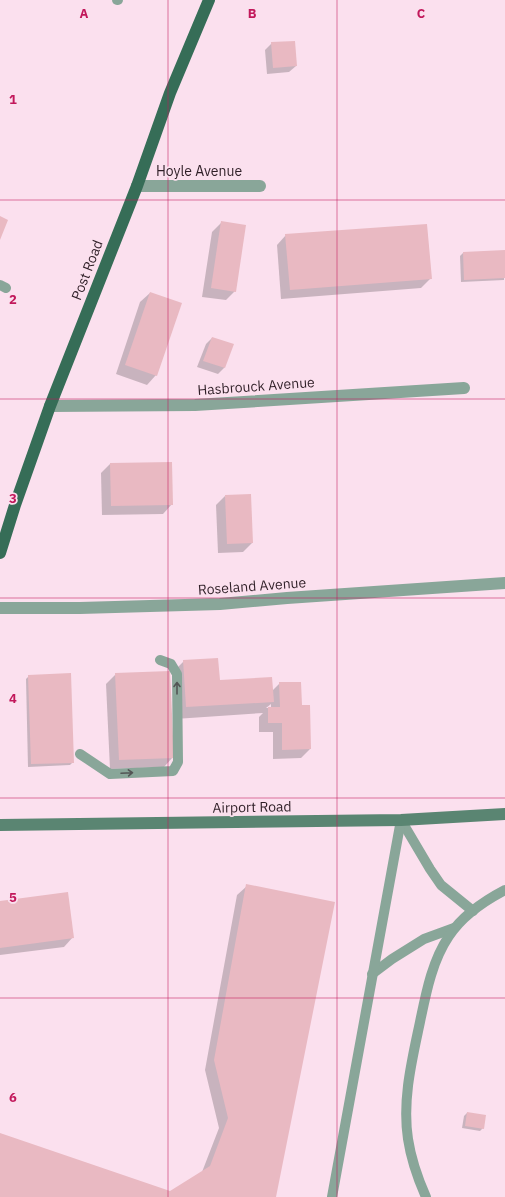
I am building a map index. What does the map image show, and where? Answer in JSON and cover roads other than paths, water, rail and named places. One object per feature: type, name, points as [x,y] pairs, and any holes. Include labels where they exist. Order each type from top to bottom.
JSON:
[{"type":"main road","name":"Post Road","points":[[0,553],[15,505],[50,406],[137,186],[170,93],[209,0]]},
{"type":"main road","name":"Airport Road","points":[[0,826],[401,820],[505,814]]},
{"type":"street","name":"Hoyle Avenue","points":[[137,186],[260,186]]},
{"type":"street","name":"Hasbrouck Avenue","points":[[50,406],[195,405],[464,388]]},
{"type":"street","name":"Roseland Avenue","points":[[0,608],[80,608],[220,604],[505,583]]},
{"type":"lane","points":[[80,754],[110,774],[173,771],[178,762],[177,674],[171,664],[160,660]]},
{"type":"lane","points":[[401,820],[440,885],[473,911]]},
{"type":"lane","points":[[332,1197],[401,820]]},
{"type":"lane","points":[[426,1197],[420,1184],[410,1151],[406,1104],[408,1082],[430,978],[449,935],[473,911],[505,890]]},
{"type":"lane","points":[[372,974],[392,959],[424,939],[456,928]]}]
